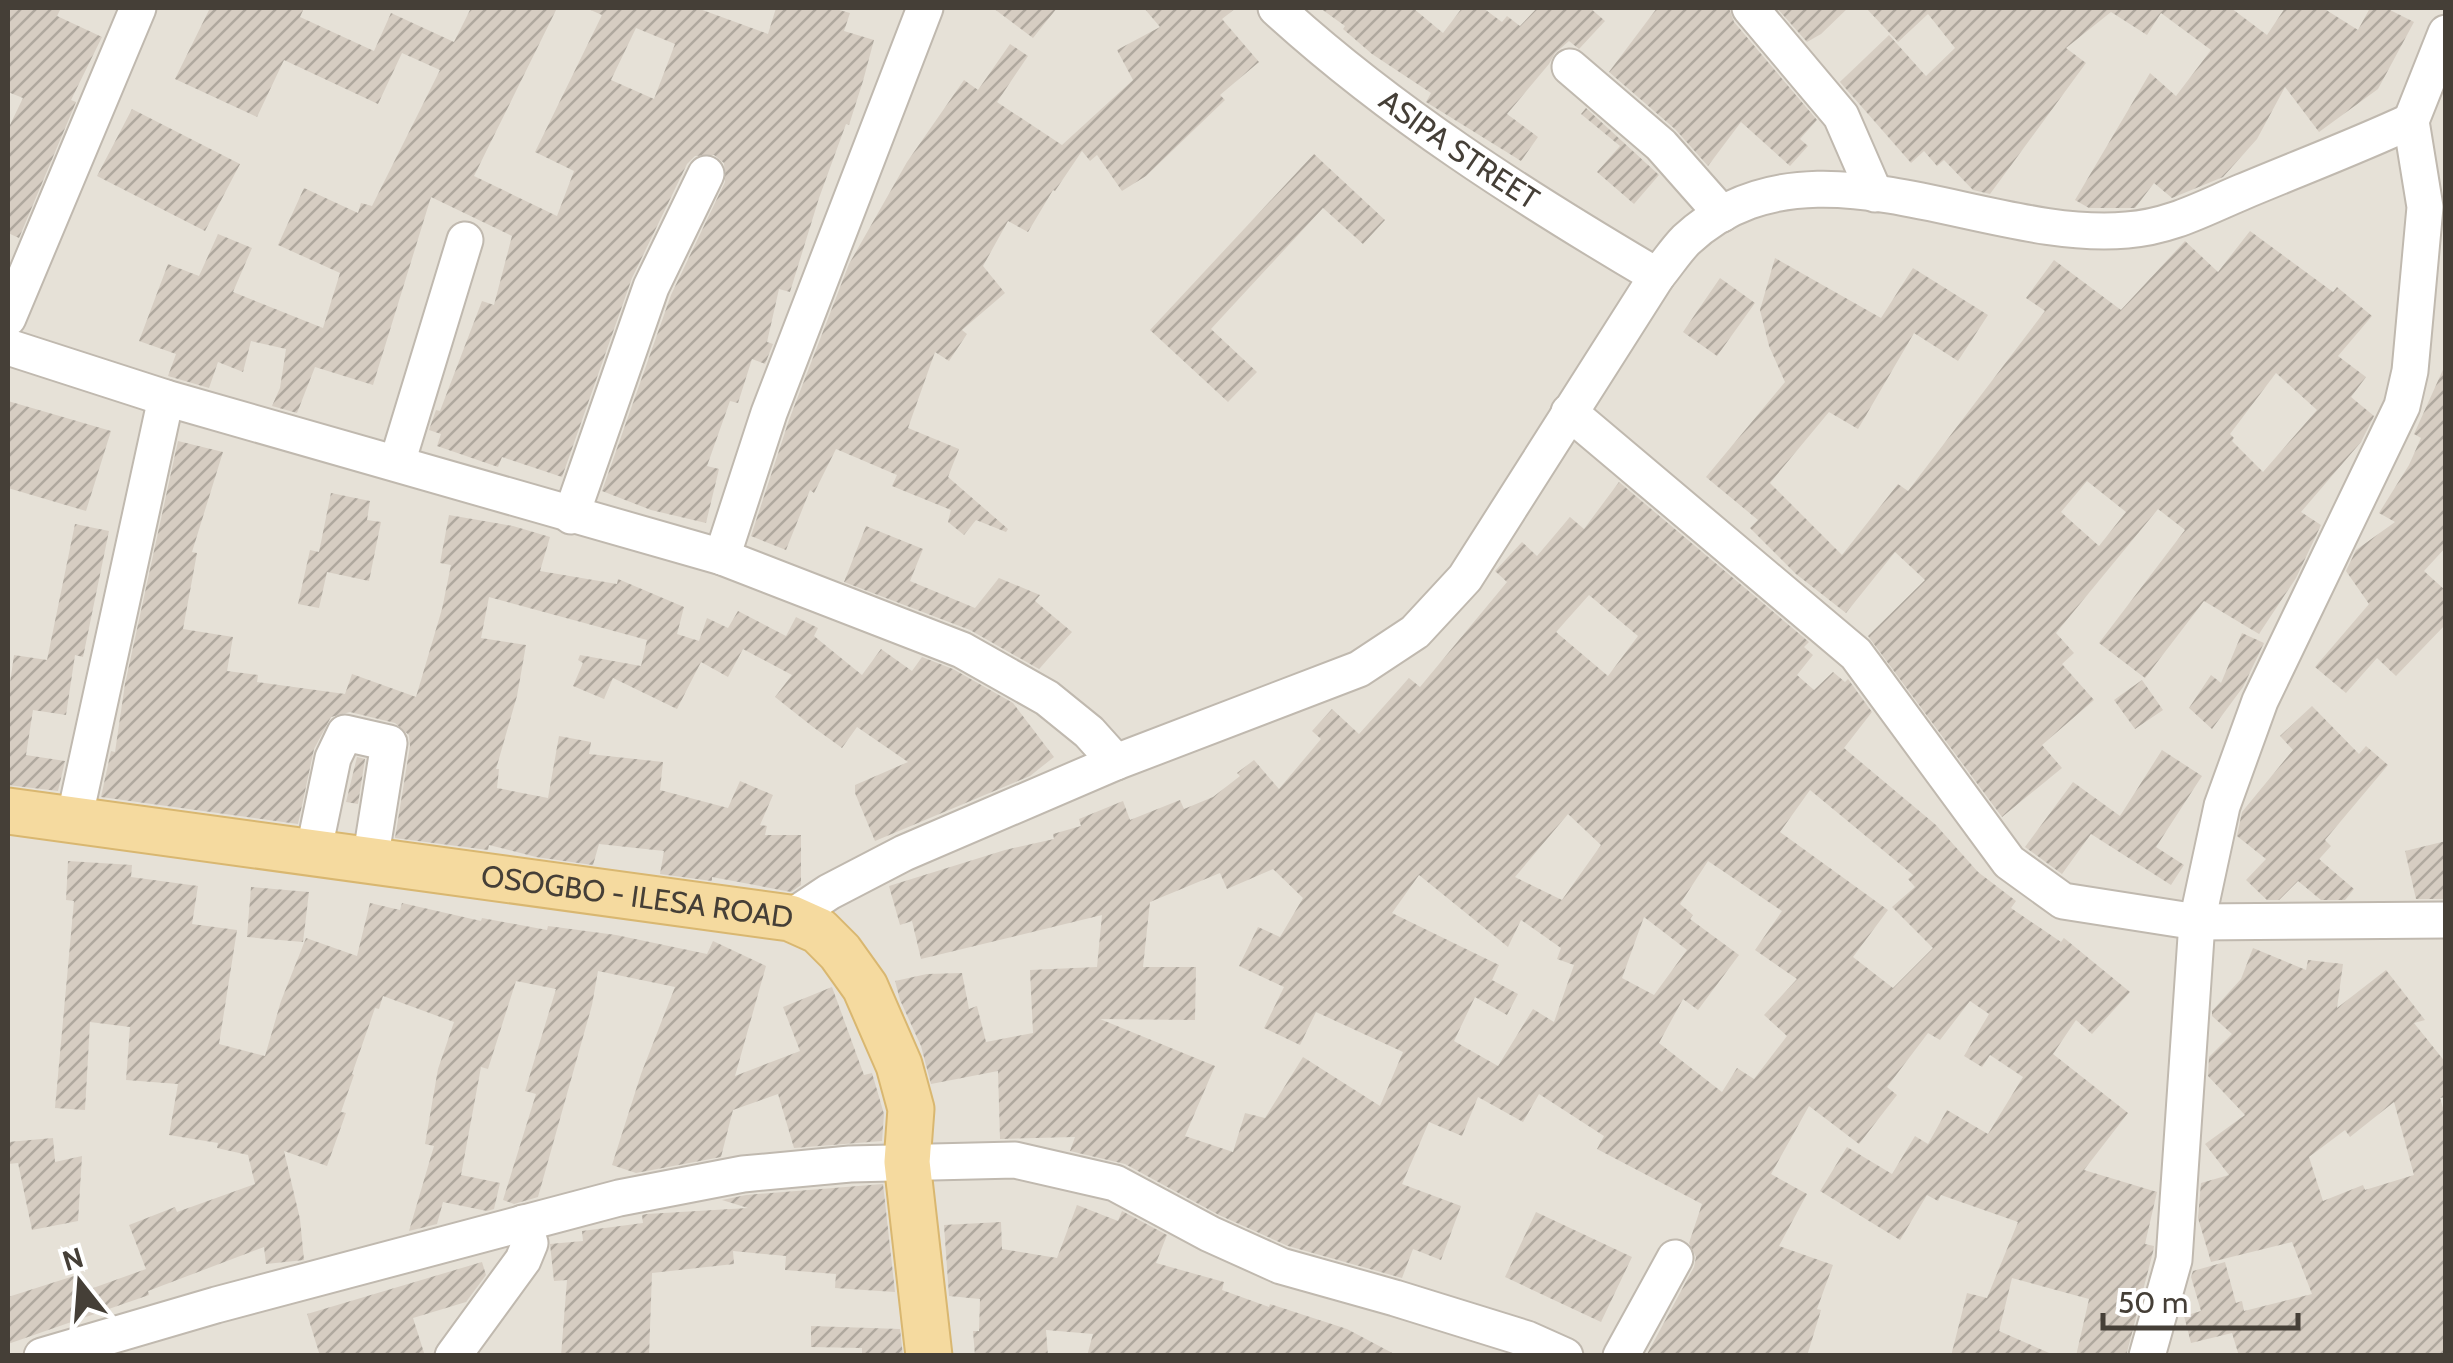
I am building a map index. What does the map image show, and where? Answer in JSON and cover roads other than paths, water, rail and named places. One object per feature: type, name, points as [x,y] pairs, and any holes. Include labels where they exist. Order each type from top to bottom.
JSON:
[{"type":"main road","name":"OSOGBO - ILESA ROAD","points":[[8,812],[790,918],[819,930],[865,987],[899,1065],[911,1108],[907,1162],[929,1356]]},
{"type":"street","points":[[8,318],[138,8]]},
{"type":"street","points":[[722,557],[769,413],[925,8]]},
{"type":"street","name":"ASIPA STREET","points":[[1276,8],[1338,64],[1440,140],[1658,276]]},
{"type":"street","points":[[1750,8],[1841,116],[1875,194]]},
{"type":"street","points":[[2147,1356],[2174,1260],[2198,922],[2222,806],[2260,701],[2402,406],[2435,208],[2411,121],[2446,33]]},
{"type":"street","points":[[1570,67],[1661,144],[1722,214]]},
{"type":"street","points":[[790,918],[829,892],[904,853],[1116,762],[1359,669],[1414,632],[1465,578],[1658,276],[1686,241],[1722,214],[1764,195],[1824,188],[2073,230],[2128,230],[2180,220],[2411,121]]},
{"type":"street","points":[[571,516],[651,287],[706,174]]},
{"type":"street","points":[[397,462],[465,240]]},
{"type":"street","points":[[8,347],[166,398],[722,557],[962,650],[1047,698],[1089,732],[1116,762]]},
{"type":"street","points":[[74,820],[166,398]]},
{"type":"street","points":[[1570,412],[1856,654],[2010,862],[2062,900],[2198,922],[2446,920]]},
{"type":"street","points":[[313,854],[333,758],[345,733],[389,742],[370,861]]},
{"type":"street","points":[[42,1356],[618,1198],[743,1174],[850,1164],[1016,1160],[1115,1182],[1210,1234],[1281,1266],[1470,1322],[1564,1356]]},
{"type":"street","points":[[453,1356],[523,1260],[530,1243],[522,1223]]},
{"type":"street","points":[[1621,1356],[1674,1258]]}]
